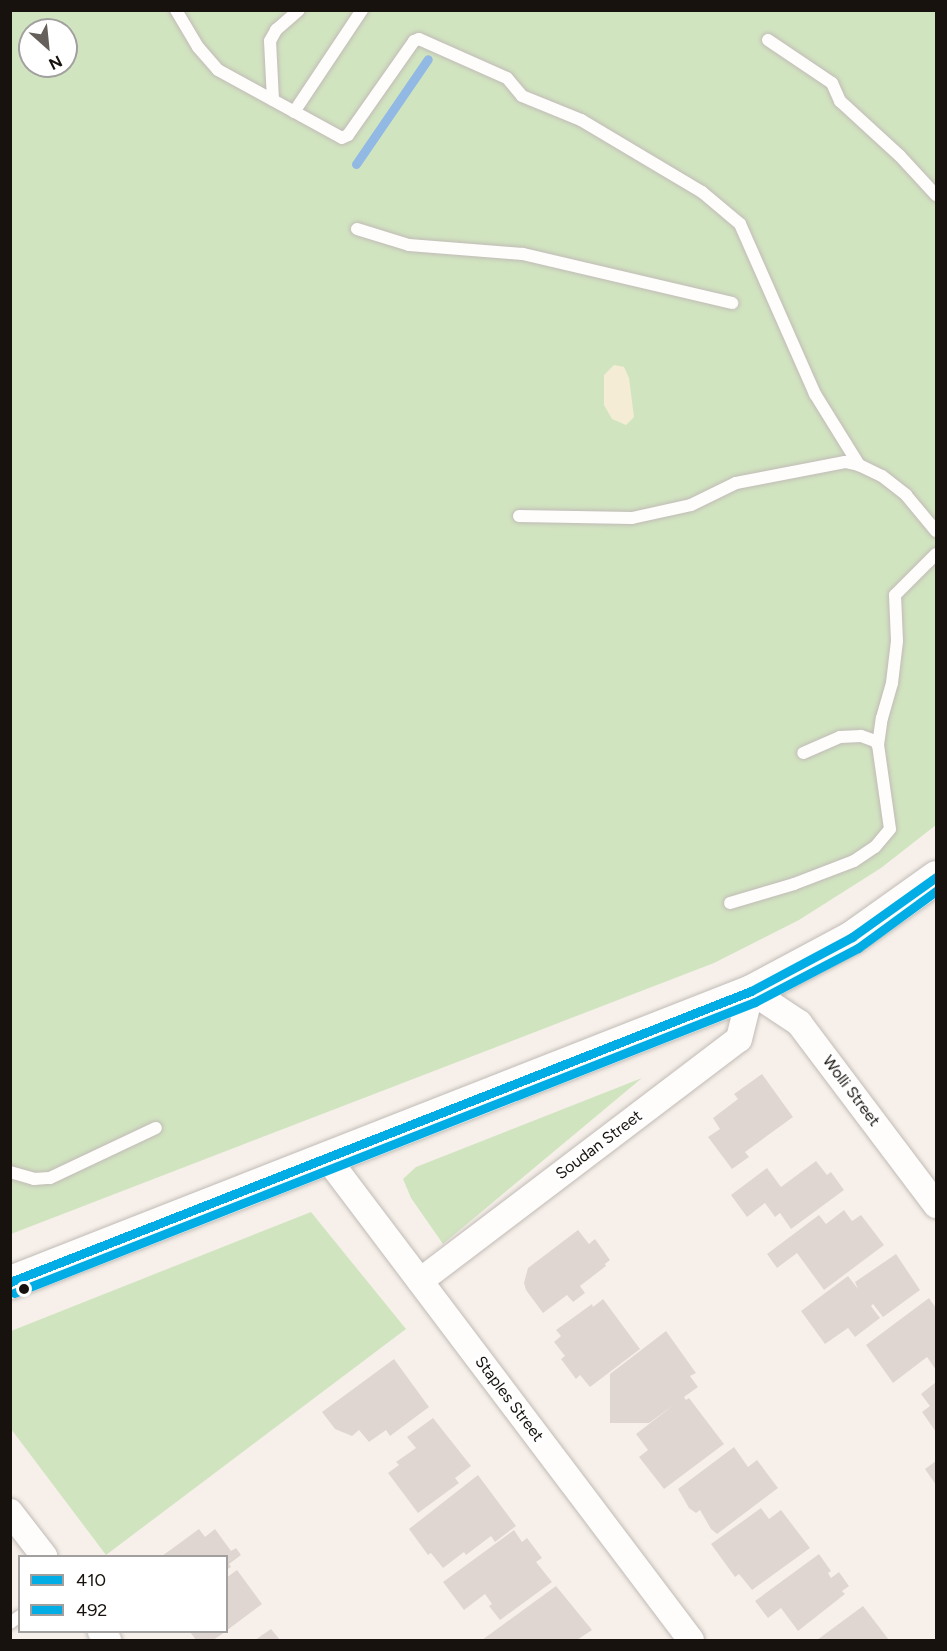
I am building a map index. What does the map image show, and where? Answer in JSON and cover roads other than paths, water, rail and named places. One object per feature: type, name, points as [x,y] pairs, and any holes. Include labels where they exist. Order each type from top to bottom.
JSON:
[{"type":"main road","points":[[10,1282],[751,991],[808,963],[852,937],[936,878]]},
{"type":"street","name":"Wolli Street","points":[[751,991],[799,1023],[936,1205]]},
{"type":"street","name":"Soudan Street","points":[[420,1281],[739,1039],[751,991]]},
{"type":"street","name":"Staples Street","points":[[327,1158],[691,1641]]},
{"type":"street","points":[[10,1512],[42,1555]]},
{"type":"lane","points":[[176,10],[198,47],[218,70],[342,138],[348,135],[414,41],[419,39],[507,78],[522,96],[581,120],[702,192],[740,224],[815,394],[859,465]]},
{"type":"lane","points":[[273,100],[270,41],[276,30],[299,10]]},
{"type":"lane","points":[[294,112],[362,10]]},
{"type":"lane","points":[[768,40],[832,83],[840,101],[900,156],[936,195]]},
{"type":"lane","points":[[357,229],[409,245],[523,254],[732,303]]},
{"type":"lane","points":[[519,516],[632,518],[691,505],[736,483],[845,462],[859,465],[882,476],[906,495],[936,531]]},
{"type":"lane","points":[[730,903],[822,874],[854,861],[885,837],[890,829],[879,745],[882,718],[892,683],[897,641],[895,595],[936,554]]},
{"type":"lane","points":[[803,753],[840,737],[861,736],[879,745]]},
{"type":"lane","points":[[10,1172],[34,1179],[50,1178],[156,1128]]},
{"type":"waterway","points":[[356,164],[428,59]]}]
